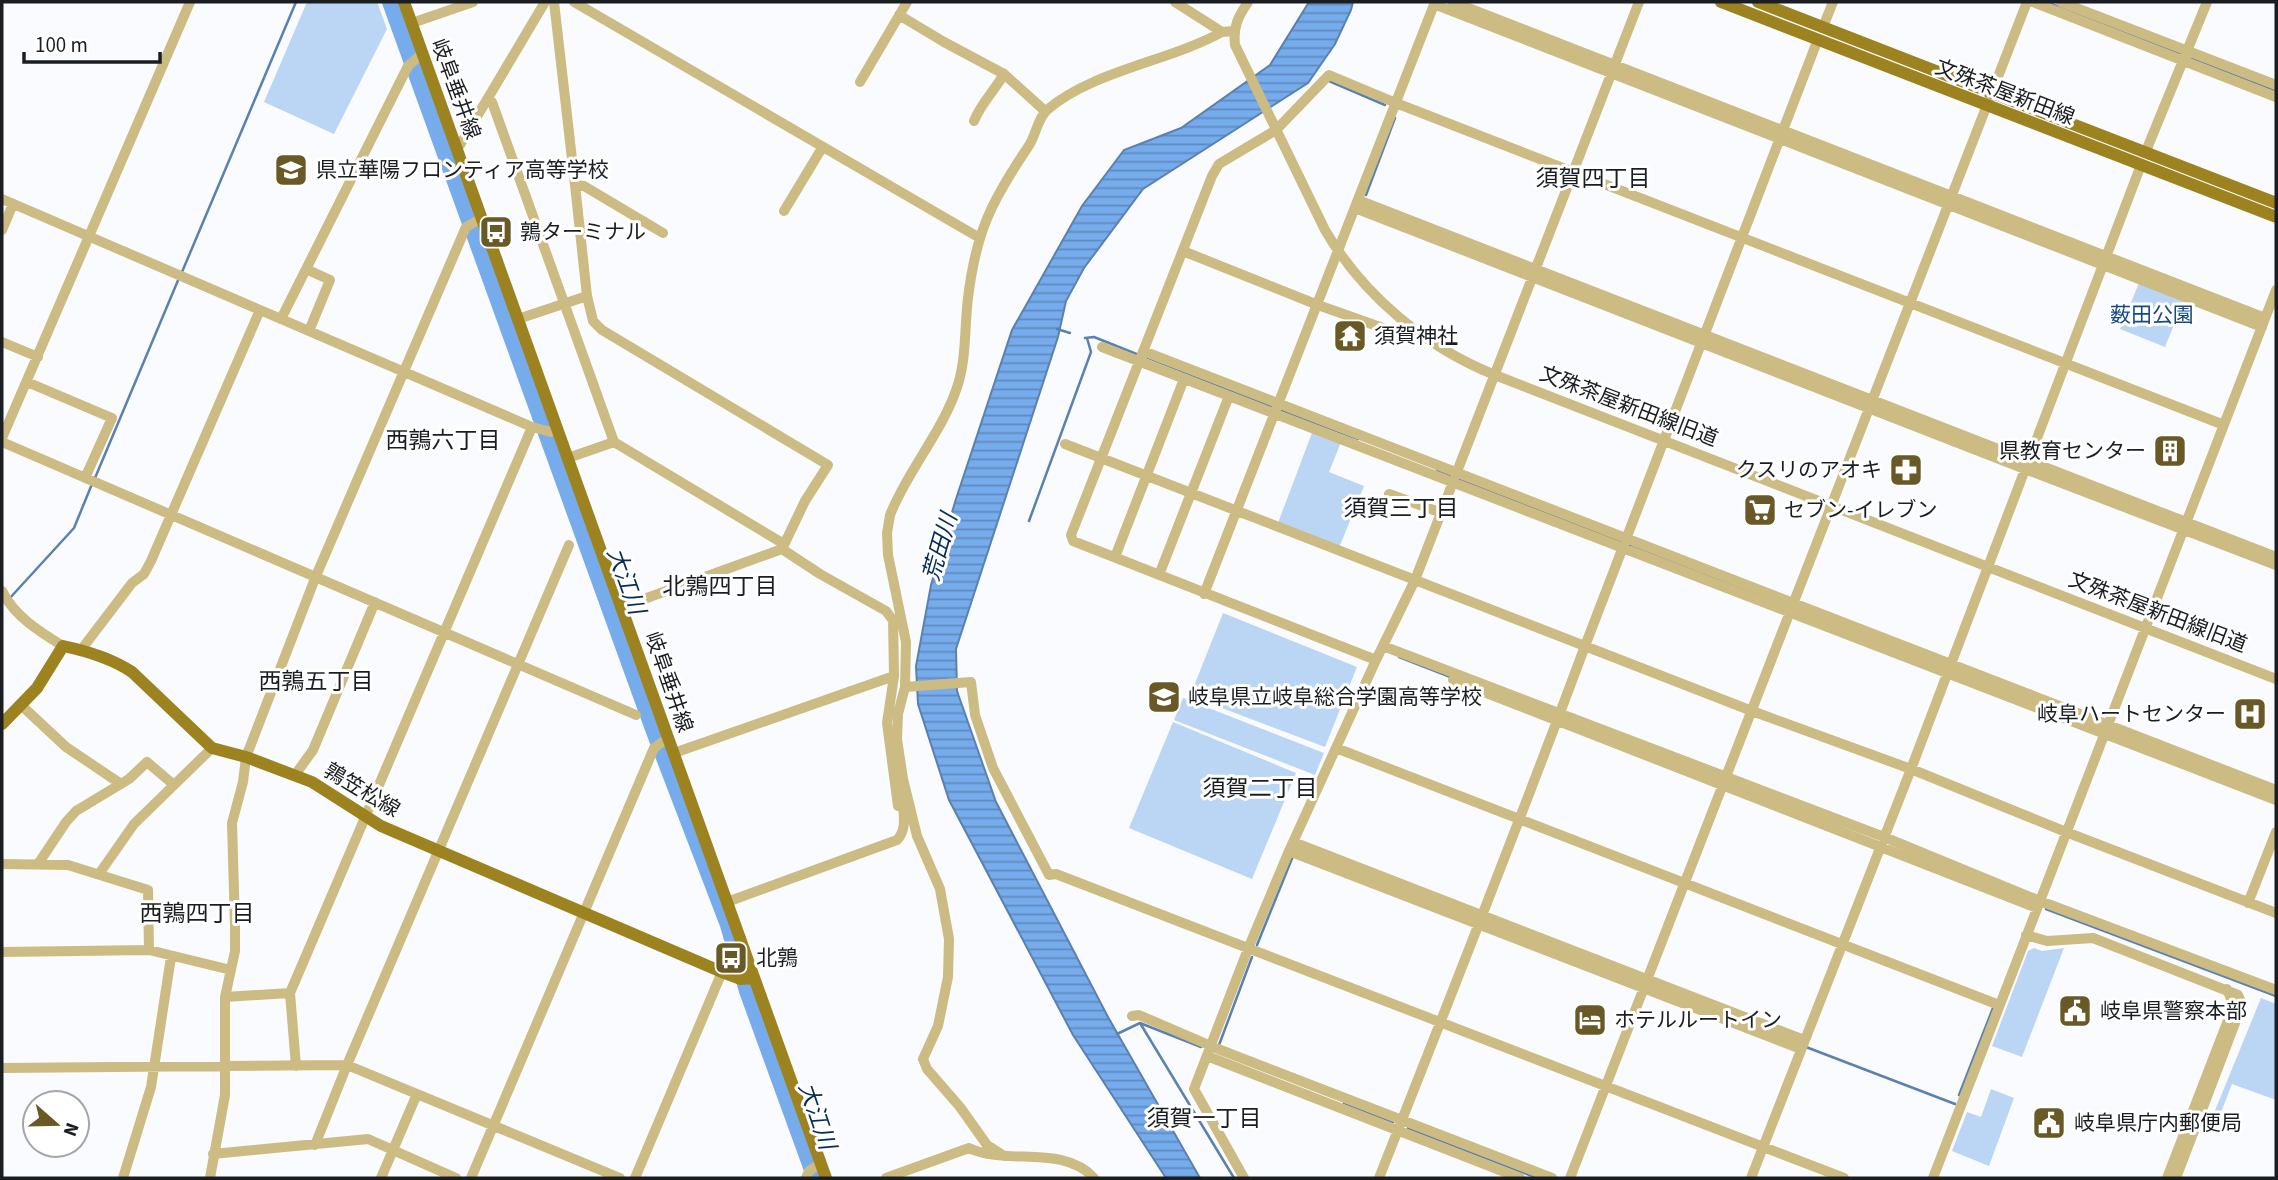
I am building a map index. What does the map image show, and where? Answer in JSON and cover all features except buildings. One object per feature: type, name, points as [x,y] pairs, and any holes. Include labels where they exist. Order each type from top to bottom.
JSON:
[{"type":"main road","name":"岐阜垂井線","points":[[404,2],[412,23],[417,58],[456,148],[474,222],[518,319],[545,430],[568,458],[622,607],[665,740],[674,753],[727,901],[747,979],[813,1169],[826,1178]]},
{"type":"main road","name":"文殊茶屋新田線","points":[[1721,2],[1991,92],[2276,202]]},
{"type":"main road","name":"文殊茶屋新田線","points":[[1758,2],[1820,33],[1986,105],[2276,217]]},
{"type":"main road","name":"鶉笠松線","points":[[63,646],[117,663],[132,672],[212,748],[246,757],[312,782],[381,827],[723,972],[747,979]]},
{"type":"main road","points":[[2,724],[37,688],[63,646]]},
{"type":"street","points":[[190,2],[2,440],[636,715]]},
{"type":"street","points":[[412,23],[473,2]]},
{"type":"street","points":[[456,148],[545,2]]},
{"type":"street","points":[[554,2],[587,296],[593,321],[602,331],[828,465],[805,501],[783,546],[622,607]]},
{"type":"street","points":[[575,2],[978,237]]},
{"type":"street","points":[[860,82],[907,2]]},
{"type":"street","points":[[1175,2],[1228,32]]},
{"type":"street","points":[[1004,1156],[987,1145],[973,1123],[927,1069],[923,1059],[938,1027],[948,977],[949,939],[940,888],[917,836],[903,779],[897,739],[898,714],[910,687],[906,642],[888,555],[890,515],[896,499],[956,392],[962,368],[968,300],[978,237],[999,192],[1035,136],[1045,111],[1077,90],[1228,32],[1248,2]]},
{"type":"street","points":[[1453,2],[1613,69]]},
{"type":"street","points":[[1244,1178],[1194,1089],[1291,846],[1415,580],[1639,2]]},
{"type":"street","points":[[1379,1178],[1559,718],[1833,2]]},
{"type":"street","points":[[1570,1178],[2027,2]]},
{"type":"street","points":[[2033,2],[2276,85]]},
{"type":"street","points":[[2061,2],[2276,97]]},
{"type":"street","points":[[2146,151],[2207,2]]},
{"type":"street","points":[[1204,594],[1435,3],[1613,69],[2264,323]]},
{"type":"street","points":[[899,15],[1004,74],[1045,111]]},
{"type":"street","name":"文殊茶屋新田線旧道","points":[[1228,32],[1338,253],[1366,286],[1421,335],[1445,351],[1494,375],[2276,679]]},
{"type":"street","points":[[281,319],[417,58]]},
{"type":"street","points":[[974,121],[979,108],[993,93],[1004,74]]},
{"type":"street","points":[[2224,425],[1329,75],[1275,127],[1219,164],[1212,176],[1071,535],[1073,541],[1204,594],[1380,653],[1559,718],[2038,904],[2276,990]]},
{"type":"street","points":[[488,98],[492,102],[566,303],[614,442],[783,546],[820,575],[886,611],[894,619],[897,639],[906,660]]},
{"type":"street","points":[[784,211],[822,148]]},
{"type":"street","points":[[1751,1178],[1911,769],[2141,165]]},
{"type":"street","points":[[575,185],[584,186],[663,233]]},
{"type":"street","points":[[2,199],[545,430],[443,632],[290,993],[296,1066]]},
{"type":"street","points":[[2,230],[13,204]]},
{"type":"street","points":[[1357,204],[2186,526],[2276,565]]},
{"type":"street","points":[[210,1178],[225,1095],[225,998],[235,951],[232,823],[243,782],[246,757],[316,576],[404,372],[474,222]]},
{"type":"street","points":[[1183,251],[1318,305],[1414,339],[1421,335]]},
{"type":"street","points":[[306,269],[330,280],[309,331]]},
{"type":"street","points":[[1933,1178],[2276,290]]},
{"type":"street","points":[[518,319],[587,296]]},
{"type":"street","points":[[81,650],[132,583],[144,574],[172,516],[260,310]]},
{"type":"street","points":[[2,342],[38,357]]},
{"type":"street","points":[[1101,347],[1141,356],[1948,668],[2276,800]]},
{"type":"street","points":[[1141,356],[1184,379],[1229,396],[1276,409]]},
{"type":"street","points":[[1115,557],[1184,379]]},
{"type":"street","points":[[27,382],[112,418],[85,478]]},
{"type":"street","points":[[1159,575],[1229,396]]},
{"type":"street","points":[[568,458],[614,442]]},
{"type":"street","points":[[1065,444],[1752,711],[1911,769],[2276,914]]},
{"type":"street","points":[[1389,494],[1441,513]]},
{"type":"street","points":[[2186,526],[2276,557]]},
{"type":"street","points":[[315,1145],[569,545]]},
{"type":"street","points":[[6,599],[63,646]]},
{"type":"street","points":[[295,775],[313,750],[375,602]]},
{"type":"street","points":[[894,619],[894,676],[887,723],[903,832]]},
{"type":"street","points":[[674,753],[894,676]]},
{"type":"street","points":[[910,687],[971,682],[975,715],[993,768],[1049,875],[1056,873],[1844,1178]]},
{"type":"street","points":[[21,705],[66,747],[121,784]]},
{"type":"street","points":[[2105,730],[2276,790]]},
{"type":"street","points":[[471,1178],[654,748],[665,740]]},
{"type":"street","points":[[99,874],[134,824],[212,748]]},
{"type":"street","points":[[1336,748],[1999,1005]]},
{"type":"street","points":[[38,864],[76,811],[121,784],[147,762],[174,785]]},
{"type":"street","points":[[727,901],[897,840],[903,832],[903,779]]},
{"type":"street","points":[[2248,903],[2276,832]]},
{"type":"street","points":[[1291,846],[1803,1045]]},
{"type":"street","points":[[2,864],[68,865],[148,890],[149,950]]},
{"type":"street","points":[[2026,935],[2047,941],[2093,938],[2238,995],[2242,1004],[2241,1010],[2176,1178]]},
{"type":"street","points":[[2,952],[149,950],[231,970]]},
{"type":"street","points":[[123,1178],[155,1065],[171,957]]},
{"type":"street","points":[[635,1178],[723,972]]},
{"type":"street","points":[[2167,1178],[2232,1010],[2233,1004],[2227,989]]},
{"type":"street","points":[[225,998],[290,993]]},
{"type":"street","points":[[1132,1016],[1139,1015],[1211,1045],[1520,1178]]},
{"type":"street","points":[[1207,1056],[1552,1178]]},
{"type":"street","points":[[2,1068],[347,1065],[620,1178]]},
{"type":"street","points":[[381,1178],[417,1094]]},
{"type":"street","points":[[213,1154],[368,1139],[456,1178]]},
{"type":"street","points":[[886,1178],[969,1148],[983,1154],[1044,1157],[1066,1162],[1086,1170],[1094,1178]]},
{"type":"green space","points":[[307,2],[377,2],[387,29],[334,134],[264,102]]},
{"type":"green space","name":"薮田公園","points":[[2139,283],[2184,300],[2165,347],[2120,329]]},
{"type":"green space","points":[[1313,430],[1341,442],[1329,472],[1364,486],[1339,548],[1278,523]]},
{"type":"green space","points":[[1223,613],[1357,667],[1325,747],[1190,696]]},
{"type":"green space","points":[[1183,698],[1324,753],[1315,775],[1174,720]]},
{"type":"green space","points":[[1173,722],[1296,773],[1252,879],[1129,828]]},
{"type":"green space","points":[[2034,948],[2042,951],[2064,948],[2022,1057],[1992,1046],[2028,951]]},
{"type":"green space","points":[[2261,998],[2276,1004],[2276,1100],[2232,1084],[2218,1120],[2212,1118]]},
{"type":"green space","points":[[1991,1089],[2014,1098],[1989,1166],[1952,1151],[1967,1112],[1981,1117]]},
{"type":"water","points":[[1309,2],[1353,2],[1335,44],[1308,83],[1143,189],[1084,268],[1066,301],[1058,337],[956,649],[957,691],[996,802],[1108,1017],[1200,1178],[1166,1178],[1073,1035],[949,800],[918,704],[916,666],[931,585],[955,502],[1012,330],[1082,206],[1124,150],[1181,128],[1270,65]]},
{"type":"waterway","points":[[182,272],[296,2]]},
{"type":"waterway","name":"大江川","points":[[390,2],[653,729],[728,925],[747,991],[815,1178]]},
{"type":"waterway","points":[[2046,2],[2182,54]]},
{"type":"waterway","points":[[2189,57],[2276,91]]},
{"type":"waterway","points":[[1329,81],[1385,105]]},
{"type":"waterway","points":[[1366,195],[1395,118]]},
{"type":"waterway","points":[[95,478],[179,278]]},
{"type":"waterway","points":[[1057,329],[1070,333]]},
{"type":"waterway","points":[[1085,338],[1094,337],[1139,355]]},
{"type":"waterway","points":[[1029,521],[1091,352],[1087,338]]},
{"type":"waterway","points":[[1146,357],[1273,407]]},
{"type":"waterway","points":[[1281,410],[1358,439]]},
{"type":"waterway","points":[[1437,470],[1450,475]]},
{"type":"waterway","points":[[1460,479],[1622,542]]},
{"type":"waterway","points":[[9,599],[74,528],[92,484]]},
{"type":"waterway","points":[[1630,545],[1783,605]]},
{"type":"waterway","points":[[1801,611],[1880,642]]},
{"type":"waterway","points":[[1399,657],[1453,678]]},
{"type":"waterway","points":[[2052,708],[2065,714]]},
{"type":"waterway","points":[[1257,945],[1293,856]]},
{"type":"waterway","points":[[2046,909],[2276,996]]},
{"type":"waterway","points":[[1219,1045],[1252,957]]},
{"type":"waterway","points":[[1959,1095],[1993,1008]]},
{"type":"waterway","points":[[1140,1023],[1234,1178]]},
{"type":"waterway","points":[[1117,1034],[1140,1023],[1201,1047]]},
{"type":"waterway","points":[[1806,1047],[1955,1104]]},
{"type":"waterway","points":[[1344,1103],[1393,1122]]},
{"type":"waterway","points":[[1408,1128],[1537,1178]]},
{"type":"place","name":"県立華陽フロンティア高等学校","points":[[291,170]]},
{"type":"place","name":"鶉ターミナル","points":[[496,232]]},
{"type":"place","name":"須賀神社","points":[[1350,336]]},
{"type":"place","name":"県教育センター","points":[[2170,451]]},
{"type":"place","name":"クスリのアオキ","points":[[1906,470]]},
{"type":"place","name":"セブン-イレブン","points":[[1760,510]]},
{"type":"place","name":"岐阜県立岐阜総合学園高等学校","points":[[1164,697]]},
{"type":"place","name":"岐阜ハートセンター","points":[[2250,714]]},
{"type":"place","name":"北鶉","points":[[731,958]]},
{"type":"place","name":"岐阜県警察本部","points":[[2075,1011]]},
{"type":"place","name":"ホテルルートイン","points":[[1590,1020]]},
{"type":"place","name":"岐阜県庁内郵便局","points":[[2049,1123]]},
{"type":"district","name":"須賀四丁目","points":[[1593,178]]},
{"type":"district","name":"西鶉六丁目","points":[[443,440]]},
{"type":"district","name":"須賀三丁目","points":[[1401,508]]},
{"type":"district","name":"北鶉四丁目","points":[[720,586]]},
{"type":"district","name":"西鶉五丁目","points":[[316,681]]},
{"type":"district","name":"須賀二丁目","points":[[1260,788]]},
{"type":"district","name":"西鶉四丁目","points":[[197,913]]},
{"type":"district","name":"須賀一丁目","points":[[1204,1118]]},
{"type":"water label","name":"荒田川","points":[[940,547]]}]
